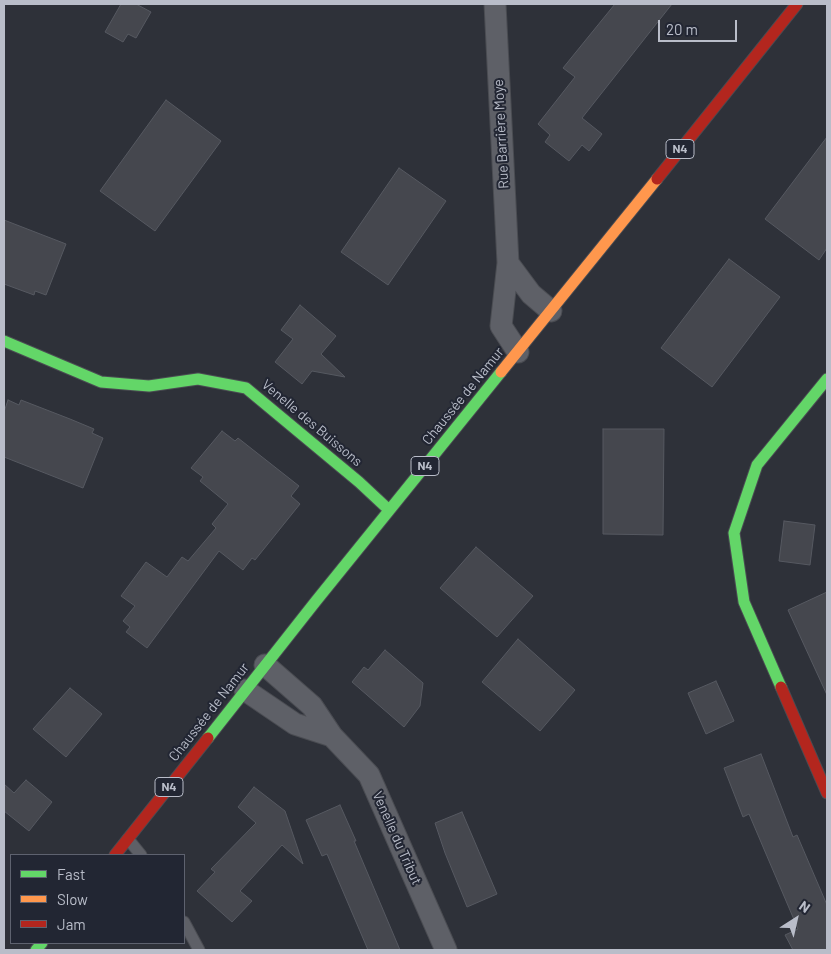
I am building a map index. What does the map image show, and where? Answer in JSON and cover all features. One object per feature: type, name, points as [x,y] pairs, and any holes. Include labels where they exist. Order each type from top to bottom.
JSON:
[{"type":"main road","name":"Chaussée de Namur","points":[[116,854],[389,510],[797,4]]},
{"type":"main road","name":"Venelle des Buissons","points":[[4,340],[101,382],[149,386],[198,379],[246,388],[359,482],[389,510]]},
{"type":"main road","points":[[827,379],[756,465],[734,533],[744,602],[827,793]]},
{"type":"street","name":"Rue Barrière Moye","points":[[495,4],[508,263],[501,326],[518,352]]},
{"type":"street","points":[[508,263],[531,294],[551,311]]},
{"type":"street","name":"Venelle du Tribut","points":[[265,665],[312,706],[332,736],[369,776],[446,950]]},
{"type":"street","name":"Venelle du Tribut","points":[[245,690],[295,724],[332,736]]},
{"type":"lane","points":[[128,839],[140,854]]},
{"type":"lane","points":[[185,924],[199,950]]},
{"type":"building","points":[[121,4],[136,4],[151,12],[136,38],[128,34],[123,42],[105,32]]},
{"type":"building","points":[[615,4],[672,4],[582,118],[602,134],[589,151],[582,145],[569,161],[545,142],[550,135],[538,124],[575,77],[563,68]]},
{"type":"building","points":[[166,100],[221,141],[155,231],[100,191]]},
{"type":"building","points":[[827,137],[827,248],[819,260],[765,219]]},
{"type":"building","points":[[399,168],[446,201],[388,285],[341,252]]},
{"type":"building","points":[[4,220],[66,244],[46,295],[35,291],[34,295],[4,284]]},
{"type":"building","points":[[729,259],[780,297],[712,387],[661,348]]},
{"type":"building","points":[[300,305],[336,336],[321,354],[345,377],[312,371],[302,384],[275,362],[293,339],[281,330]]},
{"type":"building","points":[[8,400],[19,405],[21,400],[70,419],[94,429],[92,433],[103,438],[83,488],[4,457],[4,412]]},
{"type":"building","points":[[603,429],[664,429],[663,535],[603,534]]},
{"type":"building","points":[[222,431],[235,441],[238,438],[299,486],[291,496],[300,504],[255,560],[252,558],[243,570],[219,551],[147,648],[126,632],[130,627],[123,621],[135,606],[121,596],[146,562],[167,577],[182,557],[188,561],[216,528],[212,524],[228,504],[200,481],[203,477],[191,468]]},
{"type":"building","points":[[784,521],[815,525],[810,565],[779,561]]},
{"type":"building","points":[[476,547],[533,596],[497,637],[440,588]]},
{"type":"building","points":[[827,592],[827,695],[788,610]]},
{"type":"building","points":[[518,639],[575,690],[540,731],[482,682]]},
{"type":"building","points":[[385,650],[423,683],[420,706],[404,727],[352,682],[364,667],[368,670]]},
{"type":"building","points":[[716,681],[734,721],[706,734],[688,693]]},
{"type":"building","points":[[70,688],[102,714],[66,757],[33,729]]},
{"type":"building","points":[[761,754],[793,837],[797,835],[827,905],[827,950],[793,950],[785,935],[798,929],[749,814],[743,817],[724,768]]},
{"type":"building","points":[[26,780],[52,802],[29,831],[4,811],[4,784],[14,793]]},
{"type":"building","points":[[254,787],[285,811],[303,864],[282,845],[240,891],[252,901],[232,922],[197,891],[215,872],[211,869],[256,823],[238,807]]},
{"type":"building","points":[[340,805],[400,950],[368,950],[327,854],[322,856],[306,820]]},
{"type":"building","points":[[462,812],[497,894],[467,907],[435,823]]},
{"type":"traffic: fast","points":[[4,341],[101,382],[149,386],[198,379],[246,388],[359,482],[389,510]]},
{"type":"traffic: fast","points":[[208,738],[501,372]]},
{"type":"traffic: fast","points":[[781,687],[744,602],[734,533],[757,465],[827,379]]},
{"type":"traffic: fast","points":[[36,950],[41,944]]},
{"type":"traffic: slow","points":[[501,372],[657,179]]},
{"type":"traffic: jam","points":[[657,179],[797,4]]},
{"type":"traffic: jam","points":[[781,687],[827,793]]},
{"type":"traffic: jam","points":[[116,854],[208,738]]}]
